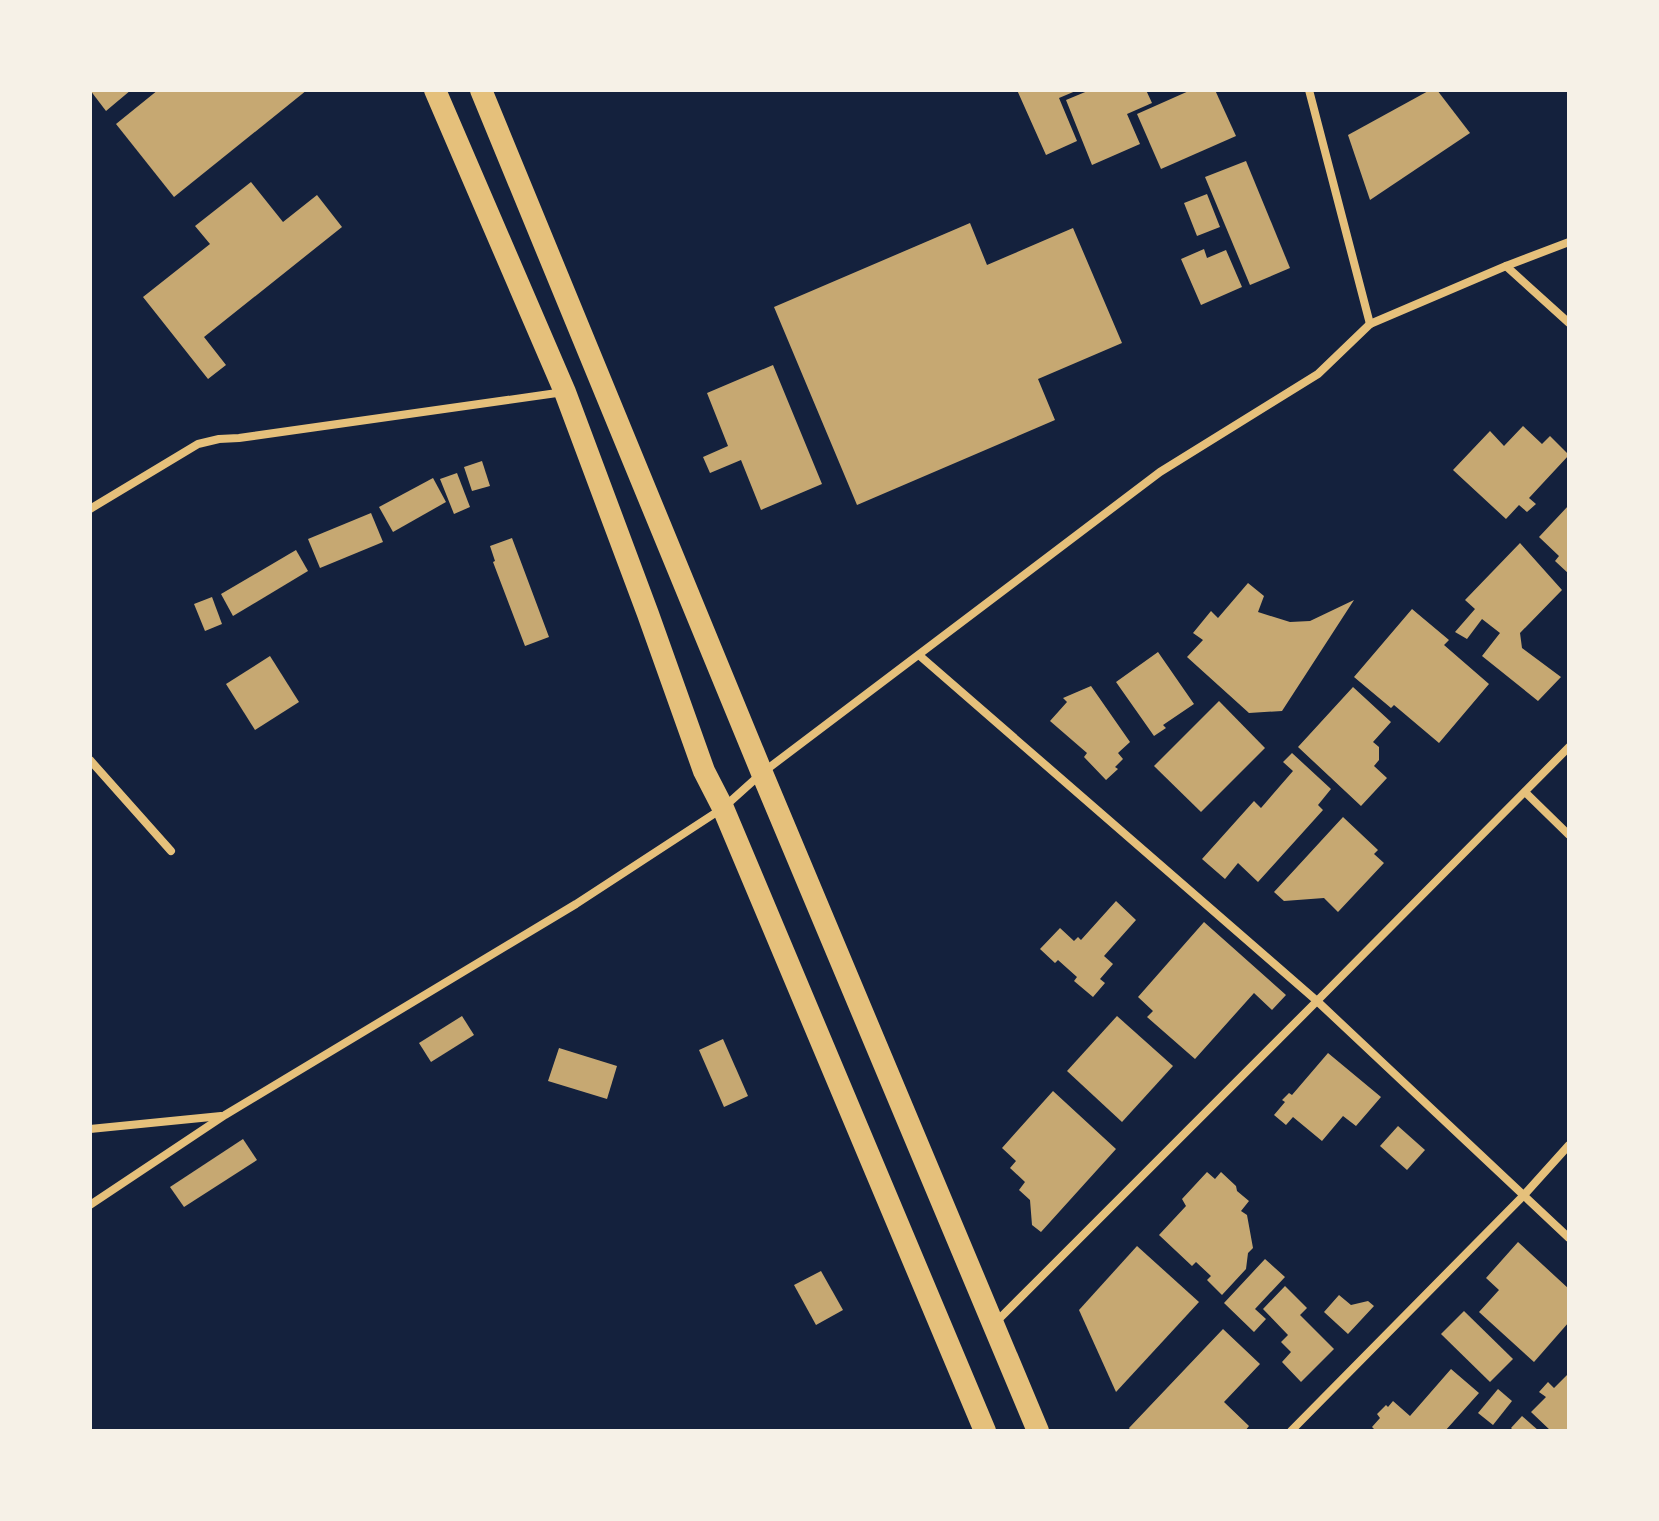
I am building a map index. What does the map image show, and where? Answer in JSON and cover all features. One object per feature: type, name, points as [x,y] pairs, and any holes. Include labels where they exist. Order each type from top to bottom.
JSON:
[{"type":"highway","points":[[435,90],[565,392],[704,771],[723,808],[985,1431]]},
{"type":"highway","points":[[481,90],[762,773],[1038,1431]]},
{"type":"street","points":[[1309,90],[1370,324]]},
{"type":"street","points":[[90,1205],[225,1115],[576,904],[723,808],[762,773],[1160,472],[1318,374],[1370,324],[1569,242]]},
{"type":"street","points":[[1506,266],[1569,323]]},
{"type":"street","points":[[90,509],[198,444],[565,392]]},
{"type":"street","points":[[920,656],[1317,1001],[1569,1238]]},
{"type":"street","points":[[993,1325],[1569,747]]},
{"type":"street","points":[[90,760],[171,851]]},
{"type":"street","points":[[1525,792],[1569,835]]},
{"type":"street","points":[[90,1129],[225,1115]]},
{"type":"street","points":[[1291,1431],[1524,1195],[1569,1145]]},
{"type":"building","points":[[90,90],[131,90],[106,111]]},
{"type":"building","points":[[158,90],[307,90],[174,197],[116,124]]},
{"type":"building","points":[[1017,90],[1078,90],[1059,98],[1077,141],[1046,155]]},
{"type":"building","points":[[1090,90],[1146,90],[1152,103],[1127,114],[1140,144],[1092,165],[1066,100]]},
{"type":"building","points":[[1191,90],[1215,90],[1236,136],[1161,169],[1137,114]]},
{"type":"building","points":[[1430,90],[1437,90],[1470,133],[1370,200],[1348,135]]},
{"type":"building","points":[[1246,161],[1290,268],[1250,285],[1205,177]]},
{"type":"building","points":[[251,182],[283,222],[317,195],[342,227],[204,337],[226,365],[208,379],[143,297],[210,244],[195,226]]},
{"type":"building","points":[[1207,194],[1220,227],[1197,236],[1184,203]]},
{"type":"building","points":[[970,223],[987,265],[1073,228],[1122,343],[1038,379],[1055,420],[857,505],[774,307]]},
{"type":"building","points":[[1204,249],[1207,258],[1226,250],[1242,287],[1201,305],[1181,259]]},
{"type":"building","points":[[773,365],[822,484],[761,510],[741,460],[710,473],[703,457],[728,446],[707,393]]},
{"type":"building","points":[[1523,426],[1542,444],[1550,436],[1569,455],[1529,498],[1536,504],[1527,512],[1519,505],[1506,519],[1453,470],[1490,431],[1504,446]]},
{"type":"building","points":[[482,461],[490,486],[472,491],[464,467]]},
{"type":"building","points":[[457,473],[470,507],[454,514],[440,479]]},
{"type":"building","points":[[433,478],[446,502],[393,532],[379,507]]},
{"type":"building","points":[[1569,505],[1569,574],[1555,561],[1559,556],[1539,537]]},
{"type":"building","points":[[371,513],[383,542],[320,568],[308,539]]},
{"type":"building","points":[[512,538],[549,637],[525,646],[493,562],[490,546]]},
{"type":"building","points":[[1520,543],[1562,590],[1520,633],[1522,648],[1561,677],[1538,701],[1482,656],[1500,633],[1482,619],[1467,639],[1455,632],[1475,609],[1465,600]]},
{"type":"building","points":[[296,550],[308,571],[233,616],[221,594]]},
{"type":"building","points":[[1248,583],[1264,596],[1258,612],[1290,622],[1310,621],[1354,600],[1282,711],[1249,713],[1187,657],[1203,640],[1193,633],[1211,611],[1218,618]]},
{"type":"building","points":[[212,597],[222,624],[205,631],[194,604]]},
{"type":"building","points":[[1412,609],[1449,640],[1444,645],[1489,684],[1439,743],[1394,705],[1391,708],[1354,677]]},
{"type":"building","points":[[1158,652],[1194,704],[1163,725],[1166,728],[1154,736],[1116,682]]},
{"type":"building","points":[[270,656],[299,702],[255,730],[226,684]]},
{"type":"building","points":[[1091,686],[1130,742],[1118,753],[1123,759],[1115,767],[1118,769],[1106,780],[1084,757],[1087,753],[1050,721],[1067,702],[1063,698]]},
{"type":"building","points":[[1353,687],[1391,722],[1373,742],[1379,747],[1379,760],[1374,766],[1387,778],[1361,806],[1298,747]]},
{"type":"building","points":[[1219,701],[1265,748],[1201,812],[1154,766]]},
{"type":"building","points":[[1292,753],[1331,789],[1318,805],[1323,810],[1258,882],[1238,863],[1225,879],[1202,859],[1254,801],[1261,808],[1293,771],[1283,762]]},
{"type":"building","points":[[1343,817],[1378,850],[1374,854],[1384,863],[1338,912],[1324,898],[1284,901],[1274,892]]},
{"type":"building","points":[[1116,901],[1136,920],[1104,956],[1113,964],[1100,979],[1105,983],[1093,997],[1074,981],[1077,977],[1040,949],[1060,928],[1074,941],[1078,937],[1081,940]]},
{"type":"building","points":[[1204,922],[1286,995],[1272,1010],[1254,993],[1195,1059],[1147,1017],[1153,1011],[1138,997]]},
{"type":"building","points":[[462,1016],[474,1035],[431,1062],[419,1043]]},
{"type":"building","points":[[1117,1016],[1173,1066],[1122,1122],[1067,1071]]},
{"type":"building","points":[[723,1039],[748,1096],[724,1107],[699,1050]]},
{"type":"building","points":[[559,1048],[617,1066],[607,1099],[548,1081]]},
{"type":"building","points":[[1328,1053],[1381,1097],[1356,1126],[1343,1116],[1322,1141],[1293,1117],[1286,1125],[1274,1115],[1285,1102],[1282,1100],[1289,1093],[1292,1095]]},
{"type":"building","points":[[1053,1091],[1116,1149],[1041,1232],[1032,1225],[1030,1200],[1019,1190],[1025,1182],[1010,1168],[1016,1161],[1002,1148]]},
{"type":"building","points":[[1398,1126],[1425,1150],[1407,1170],[1380,1146]]},
{"type":"building","points":[[243,1139],[257,1160],[184,1207],[170,1187]]},
{"type":"building","points":[[1207,1172],[1215,1179],[1221,1172],[1249,1201],[1241,1211],[1247,1215],[1253,1248],[1248,1253],[1246,1269],[1222,1295],[1207,1280],[1211,1276],[1196,1262],[1192,1266],[1159,1235],[1186,1206],[1182,1199]]},
{"type":"building","points":[[1518,1242],[1569,1289],[1569,1322],[1534,1362],[1479,1312],[1499,1290],[1486,1278]]},
{"type":"building","points":[[1137,1246],[1199,1302],[1116,1392],[1079,1310]]},
{"type":"building","points":[[1265,1259],[1285,1277],[1255,1309],[1266,1319],[1254,1332],[1224,1303]]},
{"type":"building","points":[[821,1271],[843,1310],[816,1325],[794,1285]]},
{"type":"building","points":[[1285,1286],[1307,1308],[1300,1315],[1334,1349],[1301,1382],[1282,1362],[1291,1352],[1281,1342],[1288,1335],[1263,1309]]},
{"type":"building","points":[[1339,1295],[1351,1305],[1368,1301],[1374,1306],[1348,1334],[1324,1312]]},
{"type":"building","points":[[1464,1311],[1513,1359],[1490,1382],[1441,1334]]},
{"type":"building","points":[[1223,1329],[1260,1364],[1224,1402],[1249,1426],[1245,1431],[1131,1431],[1129,1428]]},
{"type":"building","points":[[1451,1369],[1479,1393],[1445,1431],[1376,1431],[1372,1427],[1380,1418],[1377,1414],[1393,1401],[1410,1416]]},
{"type":"building","points":[[1569,1373],[1569,1431],[1551,1431],[1531,1412],[1546,1397],[1539,1392],[1548,1382],[1554,1388]]},
{"type":"building","points":[[1498,1389],[1512,1401],[1493,1425],[1478,1413]]},
{"type":"building","points":[[1522,1416],[1539,1431],[1514,1431],[1511,1428]]}]
